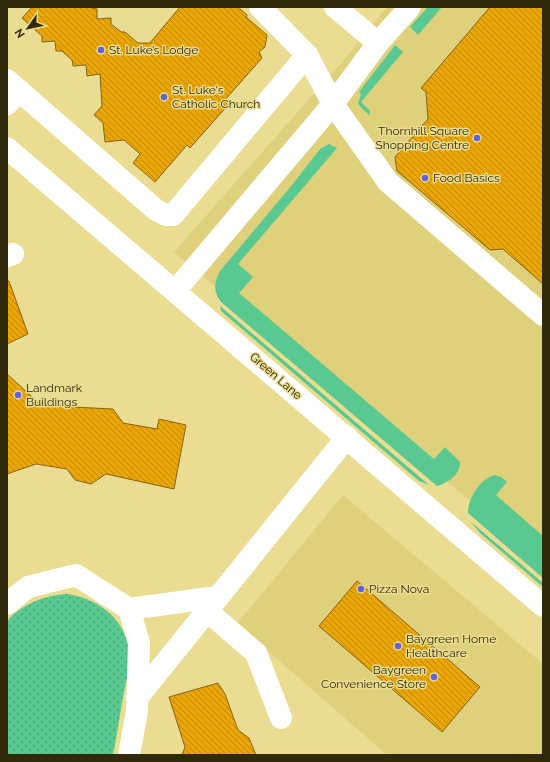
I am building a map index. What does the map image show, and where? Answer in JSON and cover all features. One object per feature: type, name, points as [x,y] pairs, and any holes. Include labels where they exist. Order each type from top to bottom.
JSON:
[{"type":"street","points":[[260,7],[306,55],[333,104],[388,182],[543,314]]},
{"type":"street","points":[[334,7],[378,43]]},
{"type":"street","points":[[176,290],[333,104],[378,43],[410,7]]},
{"type":"street","points":[[11,92],[156,210],[166,215],[173,215],[306,55]]},
{"type":"street","name":"Green Lane","points":[[8,150],[176,290],[543,606]]},
{"type":"street","points":[[138,698],[347,437]]},
{"type":"street","points":[[7,604],[28,588],[76,575],[129,608],[212,604]]},
{"type":"street","points":[[212,604],[256,653],[281,718]]},
{"type":"street","points":[[129,608],[139,642],[138,698],[129,755]]},
{"type":"shaded area","points":[[387,7],[543,7],[543,562],[174,252],[342,62]]},
{"type":"shaded area","points":[[343,495],[543,664],[543,755],[387,755],[237,624]]},
{"type":"green space","points":[[428,7],[442,7],[418,35],[410,27]]},
{"type":"green space","points":[[395,45],[403,52],[361,102],[370,111],[369,115],[358,104],[361,94],[359,92]]},
{"type":"green space","points":[[329,144],[337,148],[238,264],[253,277],[239,293],[434,459],[445,447],[460,462],[459,467],[453,478],[437,486],[218,298],[215,287],[216,279],[220,271],[320,149]]},
{"type":"green space","points":[[220,306],[429,485],[419,481],[221,311]]},
{"type":"green space","points":[[495,475],[501,477],[507,482],[496,495],[543,536],[543,578],[468,513],[470,501],[476,490],[484,481]]},
{"type":"green space","points":[[471,522],[543,583],[543,587],[480,533]]},
{"type":"green space","points":[[67,594],[89,600],[107,611],[115,619],[126,638],[129,649],[129,665],[113,755],[7,755],[7,621],[27,605],[42,598]]},
{"type":"building","name":"St. Luke's Catholic Church","points":[[32,7],[88,7],[97,9],[97,19],[111,18],[111,24],[121,32],[125,32],[138,43],[150,43],[180,7],[238,7],[247,15],[246,17],[267,35],[265,47],[259,52],[262,58],[224,101],[228,105],[190,148],[187,145],[155,182],[133,163],[140,154],[124,140],[105,142],[103,123],[94,115],[102,106],[100,74],[87,76],[86,65],[73,66],[72,60],[62,51],[56,51],[55,41],[42,42],[42,36],[22,18]]},
{"type":"building","name":"Thornhill Square Shopping Centre","points":[[490,7],[543,7],[543,284],[503,249],[490,250],[397,171],[395,157],[428,119],[426,92],[421,88]]},
{"type":"building","points":[[7,281],[9,281],[28,334],[7,344]]},
{"type":"building","name":"Landmark Buildings","points":[[7,374],[41,405],[51,404],[72,407],[113,409],[123,423],[157,429],[159,419],[186,425],[174,489],[106,474],[91,484],[75,480],[67,469],[36,464],[7,474]]},
{"type":"building","points":[[357,581],[480,687],[442,732],[319,626]]},
{"type":"building","points":[[218,683],[225,694],[238,730],[249,738],[256,755],[182,755],[185,747],[169,697]]},
{"type":"place","name":"St. Luke’s Lodge","points":[[101,50]]},
{"type":"place","name":"St. Luke's Catholic Church","points":[[164,97]]},
{"type":"place","name":"Thornhill Square Shopping Centre","points":[[477,138]]},
{"type":"place","name":"Food Basics","points":[[425,178]]},
{"type":"place","name":"Landmark Buildings","points":[[18,395]]},
{"type":"place","name":"Pizza Nova","points":[[361,589]]},
{"type":"place","name":"Baygreen Home Healthcare","points":[[398,646]]},
{"type":"place","name":"Baygreen Convenience Store","points":[[434,677]]}]
